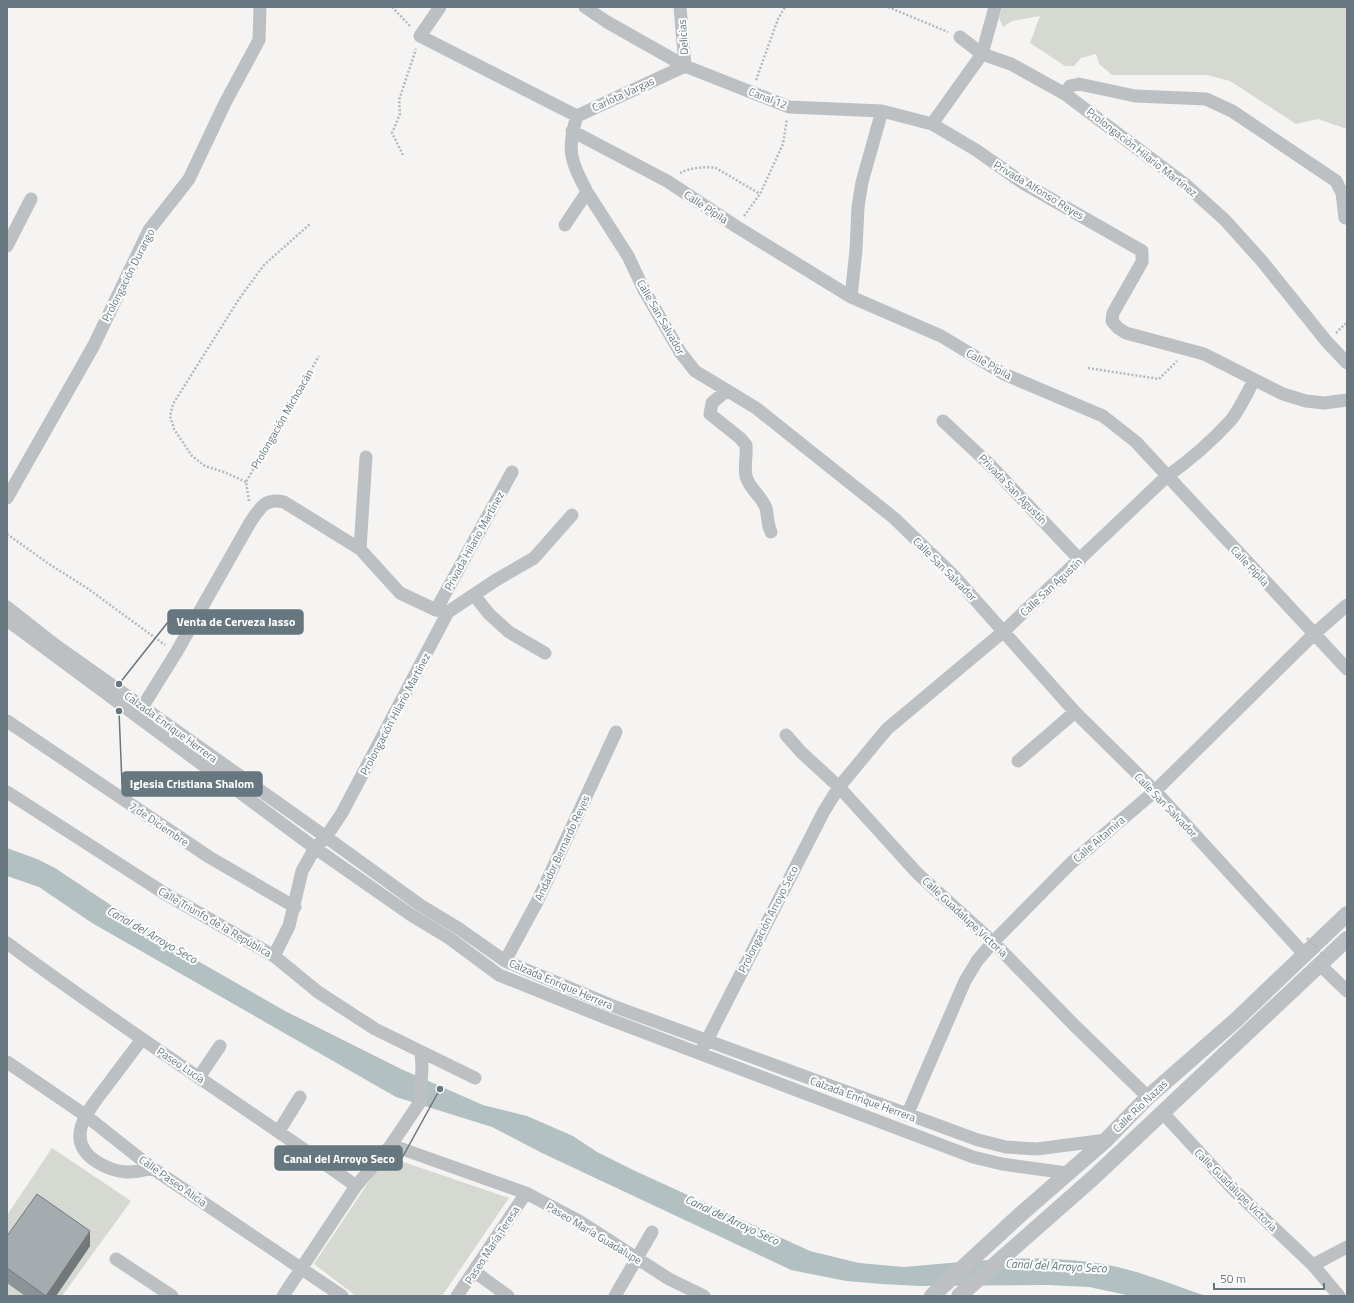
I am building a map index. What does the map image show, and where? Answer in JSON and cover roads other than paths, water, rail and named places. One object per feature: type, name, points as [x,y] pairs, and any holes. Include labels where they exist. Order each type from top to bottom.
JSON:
[{"type":"street","name":"Prolongación Durango","points":[[7,498],[94,345],[149,230],[189,179],[225,103],[259,40],[260,7]]},
{"type":"street","points":[[440,7],[420,36],[577,116],[572,131],[570,155],[574,168],[587,192],[565,225]]},
{"type":"street","name":"Canal 12","points":[[585,7],[607,22],[685,66],[789,107],[882,111],[932,124]]},
{"type":"street","name":"Delicias","points":[[680,7],[685,66]]},
{"type":"street","points":[[932,124],[982,54],[995,7]]},
{"type":"street","name":"Prolongación Hilario Martínez","points":[[960,37],[982,54],[1011,64],[1065,94],[1186,185],[1225,220],[1261,260],[1327,342],[1347,363]]},
{"type":"street","name":"Carlota Vargas","points":[[577,116],[685,66]]},
{"type":"street","points":[[1065,94],[1070,86],[1079,84],[1135,96],[1192,98],[1212,102],[1232,111],[1336,181],[1342,193],[1345,218]]},
{"type":"street","points":[[851,297],[856,250],[858,207],[862,182],[882,111]]},
{"type":"street","name":"Privada Alfonso Reyes","points":[[932,124],[976,150],[1034,190],[1142,251],[1142,262],[1113,313],[1112,321],[1118,328],[1126,333],[1188,349],[1221,362],[1254,380]]},
{"type":"street","name":"Calle Pípila","points":[[572,131],[667,181],[737,227],[851,297],[941,336],[1004,374],[1103,416],[1136,442],[1166,477],[1347,669]]},
{"type":"street","name":"Calle San Salvador","points":[[587,192],[628,256],[644,290],[680,352],[695,371],[756,408],[894,518],[954,576],[1075,712],[1155,791],[1305,955]]},
{"type":"street","points":[[7,246],[31,199]]},
{"type":"street","points":[[1254,380],[1284,394],[1306,401],[1324,403],[1347,400]]},
{"type":"street","name":"Calle San Agustín","points":[[839,786],[887,729],[1004,631],[1166,477],[1186,463],[1231,419],[1254,380]]},
{"type":"street","points":[[727,390],[712,403],[710,414],[740,438],[746,445],[746,475],[750,485],[762,500],[767,515],[767,524],[771,532]]},
{"type":"street","name":"Privada San Agustín","points":[[943,420],[990,465],[1080,560]]},
{"type":"street","points":[[360,550],[366,457]]},
{"type":"street","name":"Privada Hilario Martínez","points":[[442,611],[512,472]]},
{"type":"street","points":[[139,712],[176,652],[251,521],[266,503],[276,501],[284,502],[360,550],[400,593],[442,611]]},
{"type":"street","name":"Prolongación Hilario Martínez","points":[[274,956],[290,926],[302,871],[315,848],[326,836],[342,813],[442,611],[474,595],[534,558],[572,515]]},
{"type":"street","points":[[474,595],[489,614],[509,632],[545,653]]},
{"type":"street","name":"Calle Altamira","points":[[907,1115],[965,982],[977,960],[1070,864],[1155,791],[1314,634],[1347,605]]},
{"type":"street","name":"Calzada Enrique Herrera","points":[[7,607],[139,712],[315,848],[411,915],[449,938],[499,975],[973,1157],[1002,1164],[1067,1173]]},
{"type":"street","name":"Calzada Enrique Herrera","points":[[7,620],[139,712],[326,836],[420,906],[458,928],[505,961],[613,1006],[978,1140],[1006,1147],[1037,1149],[1106,1140]]},
{"type":"street","points":[[1018,761],[1075,712]]},
{"type":"street","name":"7 de Diciembre","points":[[7,721],[209,857],[295,907]]},
{"type":"street","name":"Andador Bernardo Reyes","points":[[505,961],[537,902],[616,732]]},
{"type":"street","name":"Calle Guadalupe Victoria","points":[[786,735],[801,752],[839,786],[918,874],[993,942],[1074,1025],[1148,1097]]},
{"type":"street","name":"Prolongación Arroyo Seco","points":[[700,1053],[805,848],[839,786]]},
{"type":"street","name":"Calle Triunfo de la República","points":[[7,792],[164,892],[274,956],[318,992],[375,1029],[475,1078]]},
{"type":"street","name":"Calle Río Nazas","points":[[932,1296],[1021,1214],[1106,1140],[1148,1097],[1236,1020],[1347,914]]},
{"type":"street","name":"Calle Río Nazas","points":[[959,1296],[1094,1178],[1162,1112],[1347,939]]},
{"type":"street","name":"Paseo Lucía","points":[[7,943],[142,1039],[279,1131],[356,1186]]},
{"type":"street","points":[[1323,962],[1347,991]]},
{"type":"street","points":[[142,1039],[85,1115],[80,1135],[81,1146],[88,1156],[98,1163],[120,1172],[133,1173],[152,1168]]},
{"type":"street","points":[[199,1077],[220,1046]]},
{"type":"street","points":[[283,1296],[356,1186],[391,1145],[420,1102],[422,1068],[421,1052]]},
{"type":"street","name":"Calle Paseo Alicia","points":[[7,1062],[85,1115],[152,1168],[342,1296]]},
{"type":"street","points":[[279,1131],[300,1097]]},
{"type":"street","name":"Calle Guadalupe Victoria","points":[[1162,1112],[1234,1190],[1314,1265],[1339,1296]]},
{"type":"street","name":"Paseo María Guadalupe","points":[[391,1145],[526,1193],[579,1221],[669,1279],[704,1296]]},
{"type":"street","name":"Paseo María Teresa","points":[[457,1296],[475,1272],[526,1193]]},
{"type":"street","points":[[615,1296],[652,1232]]},
{"type":"street","points":[[1314,1265],[1347,1247]]},
{"type":"street","points":[[116,1259],[172,1296]]},
{"type":"street","points":[[475,1272],[508,1296]]},
{"type":"water","points":[[7,848],[37,859],[55,868],[177,949],[285,1011],[401,1069],[483,1105],[527,1116],[573,1136],[597,1152],[631,1169],[810,1251],[859,1263],[904,1267],[983,1260],[1061,1259],[1113,1266],[1137,1272],[1206,1296],[1131,1296],[1089,1287],[1048,1285],[920,1286],[881,1284],[846,1281],[791,1270],[542,1153],[492,1127],[396,1097],[92,923],[39,887],[7,876]]},
{"type":"place","name":"Venta de Cerveza Jasso","points":[[119,684]]},
{"type":"place","name":"Iglesia Cristiana Shalom","points":[[119,711]]},
{"type":"place","name":"Canal del Arroyo Seco","points":[[440,1089]]}]
